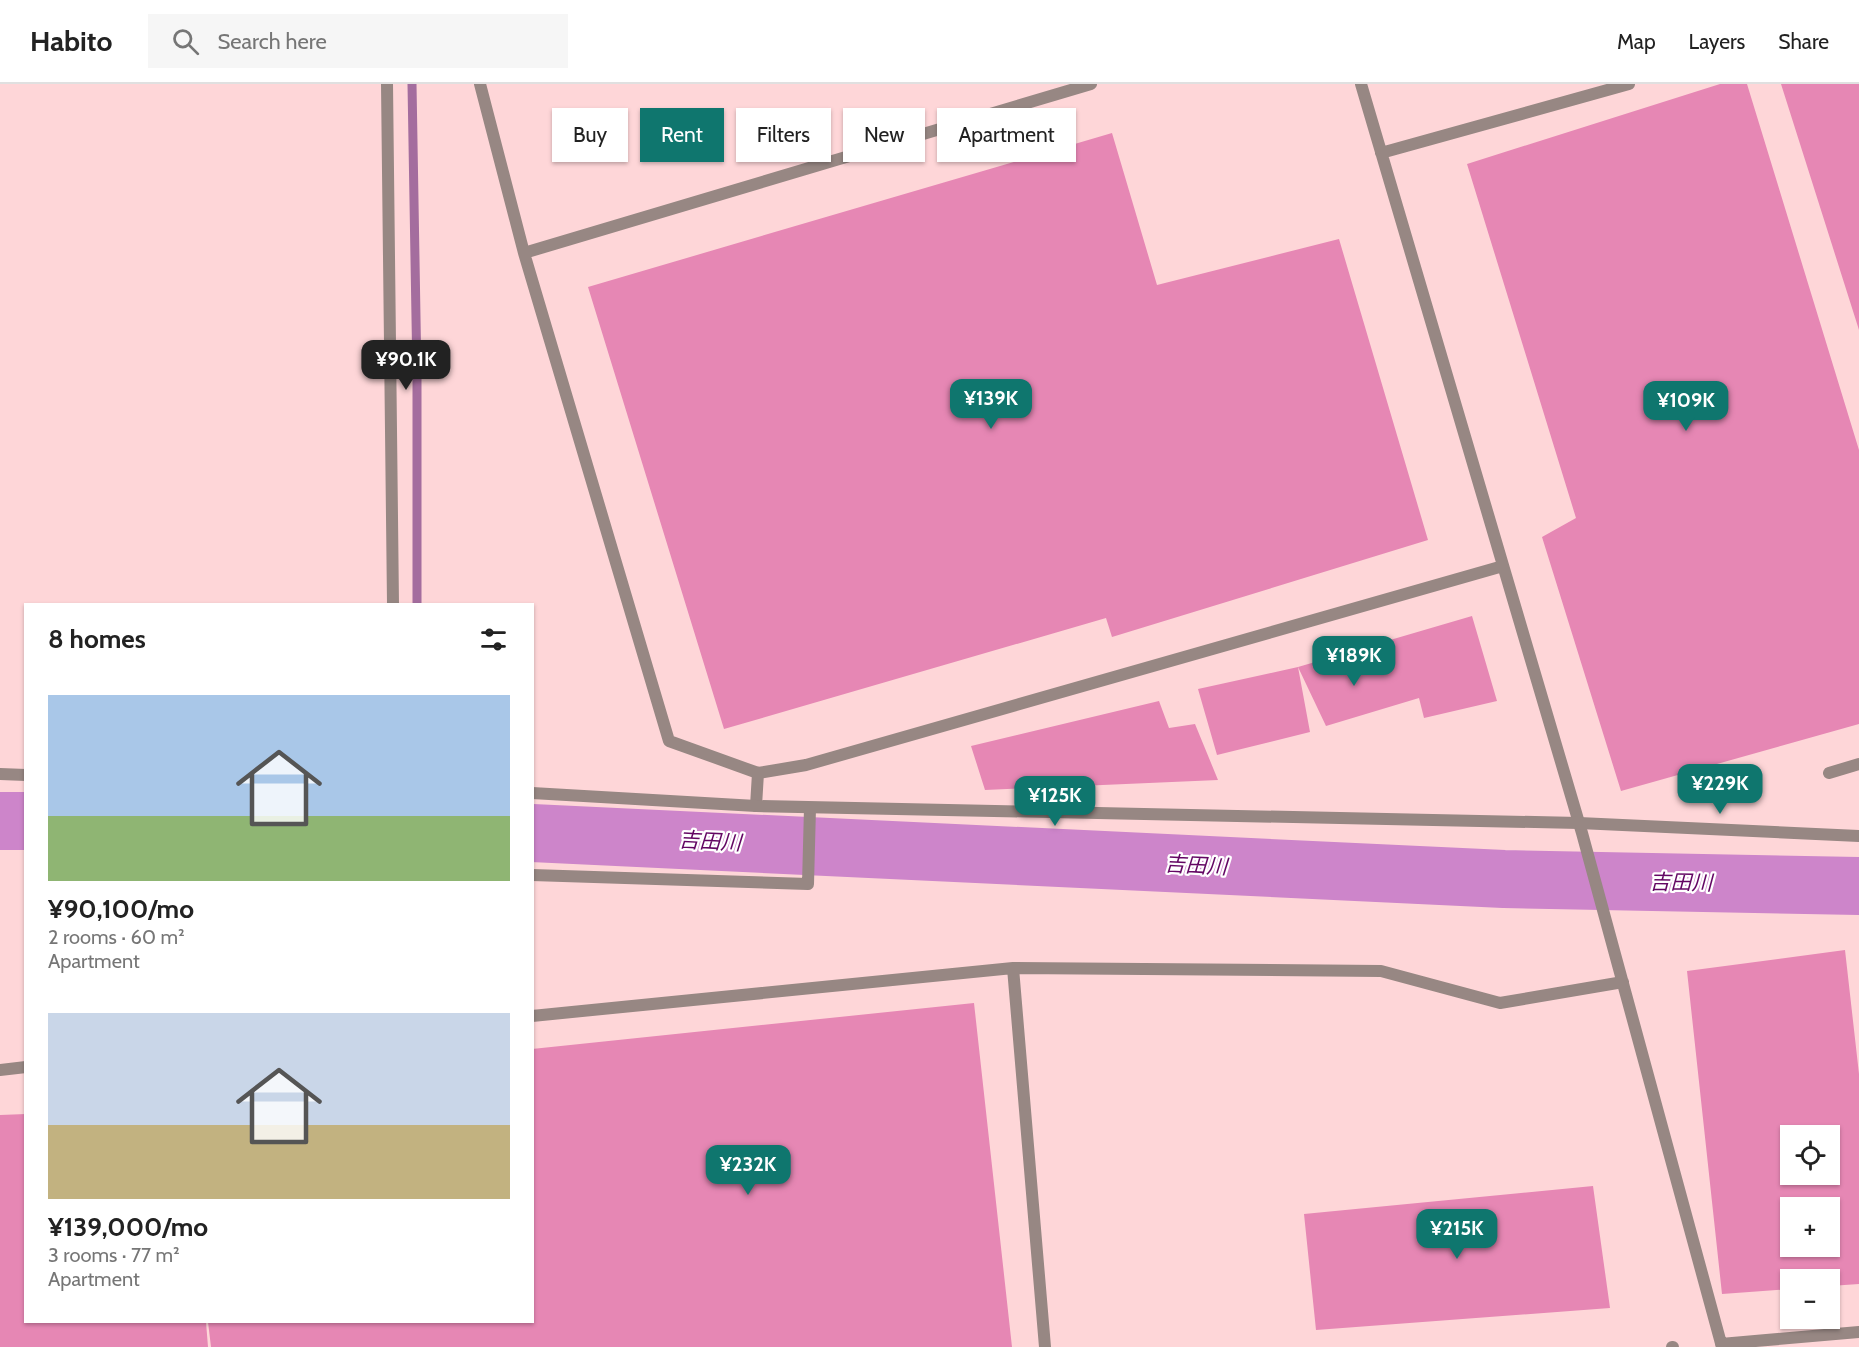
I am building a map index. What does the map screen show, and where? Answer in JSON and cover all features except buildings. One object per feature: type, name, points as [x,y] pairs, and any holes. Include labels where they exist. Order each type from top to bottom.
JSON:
[{"type":"street","points":[[387,84],[393,603]]},
{"type":"street","points":[[480,84],[524,253],[669,741],[758,772],[806,765],[1503,566]]},
{"type":"street","points":[[524,253],[1091,84]]},
{"type":"street","points":[[1361,84],[1580,828],[1722,1345],[1859,1332]]},
{"type":"street","points":[[1381,153],[1629,84]]},
{"type":"street","points":[[1829,773],[1859,764]]},
{"type":"street","points":[[756,806],[758,772]]},
{"type":"street","points":[[0,774],[24,775]]},
{"type":"street","points":[[534,793],[810,809],[1859,836]]},
{"type":"street","points":[[534,875],[808,884],[810,809]]},
{"type":"street","points":[[534,1016],[1013,968],[1380,971],[1500,1003],[1623,982]]},
{"type":"street","points":[[1013,968],[1045,1347]]},
{"type":"street","points":[[0,1070],[24,1067]]},
{"type":"waterway","points":[[412,84],[417,376],[417,603]]},
{"type":"waterway","name":"吉田川","points":[[0,821],[24,821]]},
{"type":"waterway","name":"吉田川","points":[[534,833],[1504,879],[1859,886]]}]
